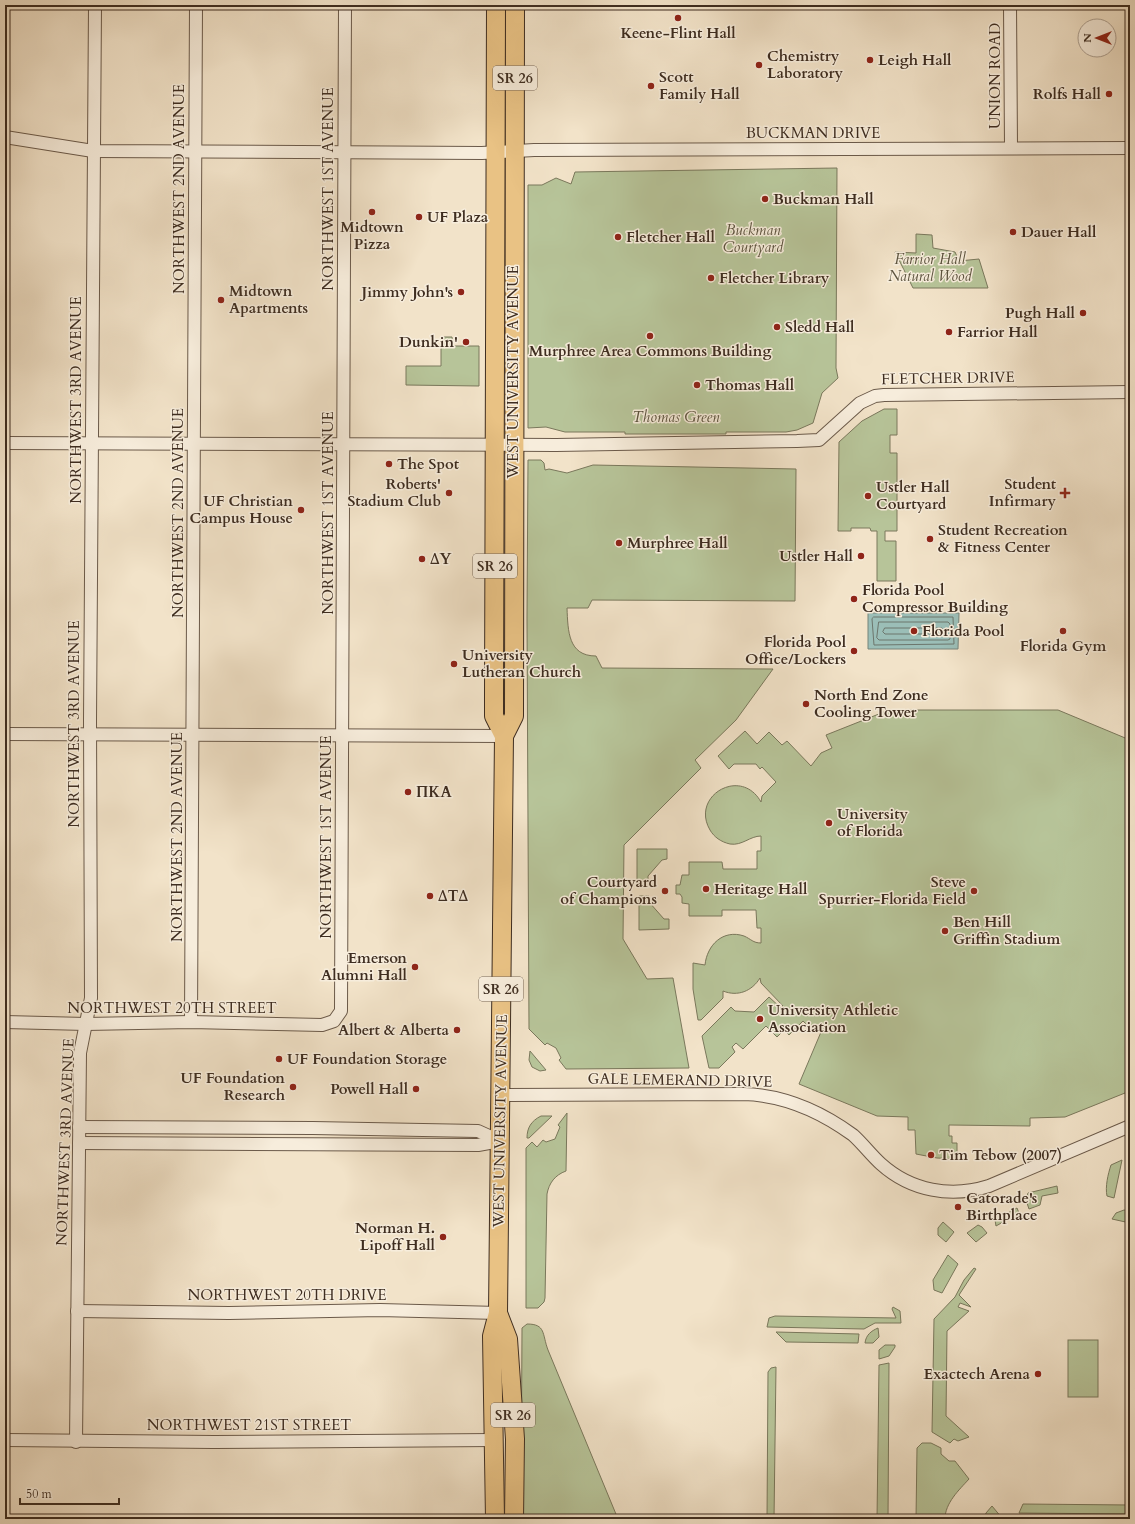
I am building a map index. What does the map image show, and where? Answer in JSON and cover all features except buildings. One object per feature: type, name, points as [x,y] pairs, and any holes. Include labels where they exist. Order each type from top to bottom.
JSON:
[{"type":"main road","name":"WEST UNIVERSITY AVENUE","points":[[496,5],[494,716],[504,736]]},
{"type":"main road","name":"WEST UNIVERSITY AVENUE","points":[[495,1519],[492,1336],[498,1314],[504,736],[514,716],[513,444],[515,5]]},
{"type":"main road","name":"WEST UNIVERSITY AVENUE","points":[[498,1314],[508,1339],[515,1439],[514,1519]]},
{"type":"street","name":"NORTHWEST 3RD AVENUE","points":[[76,1442],[80,1052],[91,998],[91,442],[95,5]]},
{"type":"street","name":"NORTHWEST 2ND AVENUE","points":[[191,1022],[194,735],[196,5]]},
{"type":"street","name":"NORTHWEST 1ST AVENUE","points":[[337,1019],[342,1008],[345,5]]},
{"type":"street","name":"UNION ROAD","points":[[1010,5],[1011,148]]},
{"type":"street","name":"BUCKMAN DRIVE","points":[[5,137],[93,151],[195,150],[345,153],[496,152],[514,150],[1130,148]]},
{"type":"street","name":"FLETCHER DRIVE","points":[[5,443],[91,442],[344,445],[819,440],[860,403],[875,396],[1130,392]]},
{"type":"street","points":[[5,734],[504,736]]},
{"type":"street","name":"NORTHWEST 20TH STREET","points":[[5,1022],[86,1024],[191,1022],[322,1025],[329,1024],[337,1019]]},
{"type":"street","name":"GALE LEMERAND DRIVE","points":[[500,1094],[744,1094],[780,1098],[833,1122],[854,1136],[879,1162],[901,1178],[919,1187],[947,1192],[965,1192],[989,1186],[1130,1126]]},
{"type":"street","points":[[79,1127],[478,1131],[500,1141]]},
{"type":"street","points":[[181,1128],[181,1143]]},
{"type":"street","points":[[283,1128],[283,1144]]},
{"type":"street","points":[[78,1143],[478,1145],[500,1141]]},
{"type":"street","name":"NORTHWEST 20TH DRIVE","points":[[77,1311],[229,1313],[380,1310],[498,1314]]},
{"type":"street","name":"NORTHWEST 21ST STREET","points":[[5,1440],[76,1442],[494,1440]]},
{"type":"green space","points":[[837,168],[836,368],[838,378],[822,393],[813,423],[797,430],[786,432],[726,432],[726,434],[625,434],[625,432],[565,432],[546,427],[528,428],[528,185],[542,185],[556,178],[571,184],[575,172]]},
{"type":"green space","name":"Farrior Hall Natural Wood","points":[[916,234],[932,235],[933,248],[955,252],[959,261],[979,259],[988,288],[913,288],[895,252],[916,253]]},
{"type":"green space","points":[[441,337],[452,337],[453,346],[479,346],[479,386],[406,385],[406,366],[441,366]]},
{"type":"green space","name":"Ustler Hall Courtyard","points":[[884,409],[897,409],[897,435],[890,435],[890,453],[897,453],[897,531],[885,531],[885,541],[896,541],[896,581],[877,581],[877,531],[871,531],[870,528],[851,528],[851,531],[838,531],[839,442],[862,421]]},
{"type":"green space","points":[[528,460],[541,460],[544,463],[545,470],[549,469],[567,473],[593,465],[796,469],[795,601],[592,600],[588,608],[567,608],[571,641],[580,652],[587,655],[596,656],[602,668],[773,669],[736,720],[695,760],[701,768],[624,845],[623,939],[647,979],[673,978],[689,1068],[566,1069],[559,1060],[561,1058],[556,1048],[547,1043],[545,1045],[529,1029],[527,618]]},
{"type":"green space","name":"Ben Hill Griffin Stadium","points":[[889,710],[1058,710],[1130,740],[1130,1045],[1128,1044],[1130,1049],[1130,1091],[1065,1117],[1030,1118],[1030,1126],[949,1125],[949,1136],[952,1136],[952,1143],[957,1143],[957,1159],[937,1158],[916,1154],[915,1130],[908,1130],[908,1117],[877,1116],[799,1084],[821,1032],[807,1025],[803,1021],[789,1035],[784,1030],[777,1037],[766,1026],[743,1049],[736,1043],[732,1047],[735,1052],[719,1068],[709,1068],[702,1036],[731,1007],[735,1011],[754,1012],[769,997],[781,1008],[783,1006],[761,983],[760,978],[757,983],[744,992],[729,993],[723,991],[723,998],[701,1020],[698,1020],[693,989],[693,963],[705,965],[709,951],[717,940],[729,935],[736,934],[744,936],[754,942],[761,943],[761,928],[757,928],[756,910],[722,910],[722,916],[689,916],[689,904],[682,903],[682,897],[680,894],[676,894],[676,885],[680,885],[682,875],[689,875],[689,862],[722,862],[723,869],[757,869],[757,851],[761,851],[761,836],[757,836],[738,844],[730,844],[721,841],[714,835],[710,830],[706,818],[707,806],[712,797],[720,790],[731,786],[742,786],[752,791],[761,802],[762,796],[776,782],[762,767],[760,769],[756,764],[734,764],[729,769],[718,756],[745,731],[757,744],[769,732],[782,745],[787,741],[811,766],[821,753],[832,748],[826,735]]},
{"type":"green space","points":[[637,849],[667,849],[667,859],[662,860],[648,876],[648,882],[637,882]]},
{"type":"green space","points":[[639,896],[649,896],[649,902],[664,919],[669,919],[669,929],[639,930]]},
{"type":"green space","points":[[530,1051],[546,1070],[540,1071],[532,1067],[529,1060]]},
{"type":"green space","points":[[567,1113],[566,1171],[553,1180],[549,1186],[547,1194],[545,1298],[544,1302],[538,1308],[526,1308],[526,1148],[532,1142],[537,1147],[543,1140],[546,1142],[555,1139],[560,1127],[558,1125]]},
{"type":"green space","points":[[541,1116],[552,1116],[529,1138],[527,1138],[530,1125]]},
{"type":"green space","points":[[1122,1160],[1114,1198],[1107,1196],[1107,1180],[1111,1165]]},
{"type":"green space","points":[[1057,1186],[1058,1193],[1042,1196],[1040,1205],[1029,1209],[1026,1200],[1028,1193]]},
{"type":"green space","points":[[1017,1208],[1019,1213],[996,1226],[995,1220]]},
{"type":"green space","points":[[1124,1210],[1130,1211],[1130,1223],[1112,1219],[1116,1213]]},
{"type":"green space","points":[[943,1222],[954,1232],[946,1242],[938,1235],[938,1228]]},
{"type":"green space","points":[[978,1225],[987,1233],[976,1242],[967,1233]]},
{"type":"green space","points":[[948,1255],[958,1264],[942,1293],[934,1290],[933,1280]]},
{"type":"green space","points":[[974,1268],[976,1269],[959,1295],[971,1307],[960,1303],[958,1307],[969,1311],[947,1331],[946,1416],[969,1437],[958,1441],[954,1439],[950,1443],[932,1432],[934,1319],[955,1297],[964,1280]]},
{"type":"green space","points":[[893,1307],[900,1311],[901,1323],[875,1323],[864,1329],[767,1327],[769,1318],[775,1316],[896,1318],[892,1309]]},
{"type":"green space","points":[[527,1324],[533,1324],[542,1331],[548,1350],[618,1519],[521,1519],[522,1328]]},
{"type":"green space","points":[[878,1328],[879,1337],[873,1343],[865,1343],[869,1334]]},
{"type":"green space","points":[[776,1332],[859,1334],[858,1343],[786,1342]]},
{"type":"green space","points":[[1068,1340],[1098,1340],[1098,1397],[1068,1397]]},
{"type":"green space","points":[[885,1345],[895,1345],[895,1347],[889,1356],[879,1359],[879,1350]]},
{"type":"green space","points":[[889,1363],[888,1519],[877,1519],[879,1365]]},
{"type":"green space","points":[[776,1367],[774,1519],[767,1519],[768,1372],[771,1368]]},
{"type":"green space","points":[[922,1443],[931,1443],[941,1448],[941,1454],[949,1461],[955,1461],[969,1479],[950,1502],[945,1519],[916,1519],[917,1448]]},
{"type":"green space","points":[[1023,1504],[1130,1505],[1130,1514],[1019,1513]]},
{"type":"green space","points":[[992,1506],[1002,1519],[984,1519],[986,1513]]},
{"type":"water","name":"Florida Pool","points":[[868,613],[959,613],[958,649],[868,649]]},
{"type":"place","name":"Keene-Flint Hall","points":[[678,18]]},
{"type":"place","name":"Leigh Hall","points":[[870,60]]},
{"type":"place","name":"Chemistry Laboratory","points":[[759,65]]},
{"type":"place","name":"Scott Family Hall","points":[[651,86]]},
{"type":"place","name":"Rolfs Hall","points":[[1109,94]]},
{"type":"place","name":"Buckman Hall","points":[[765,199]]},
{"type":"place","name":"Midtown Pizza","points":[[372,212]]},
{"type":"place","name":"UF Plaza","points":[[419,217]]},
{"type":"place","name":"Dauer Hall","points":[[1013,232]]},
{"type":"place","name":"Fletcher Hall","points":[[618,237]]},
{"type":"place","name":"Fletcher Library","points":[[711,278]]},
{"type":"place","name":"Jimmy John's","points":[[461,292]]},
{"type":"place","name":"Midtown Apartments","points":[[221,300]]},
{"type":"place","name":"Pugh Hall","points":[[1083,313]]},
{"type":"place","name":"Sledd Hall","points":[[777,327]]},
{"type":"place","name":"Farrior Hall","points":[[949,332]]},
{"type":"place","name":"Murphree Area Commons Building","points":[[650,336]]},
{"type":"place","name":"Dunkin'","points":[[466,342]]},
{"type":"place","name":"Thomas Hall","points":[[697,385]]},
{"type":"place","name":"The Spot","points":[[389,464]]},
{"type":"place","name":"Roberts' Stadium Club","points":[[449,493]]},
{"type":"place","name":"Student Infirmary","points":[[1065,493]]},
{"type":"place","name":"Ustler Hall Courtyard","points":[[868,496]]},
{"type":"place","name":"UF Christian Campus House","points":[[301,510]]},
{"type":"place","name":"Student Recreation & Fitness Center","points":[[930,539]]},
{"type":"place","name":"Murphree Hall","points":[[619,543]]},
{"type":"place","name":"Ustler Hall","points":[[861,556]]},
{"type":"place","name":"ΔΥ","points":[[422,559]]},
{"type":"place","name":"Florida Pool Compressor Building","points":[[854,599]]},
{"type":"place","name":"Florida Pool","points":[[914,631]]},
{"type":"place","name":"Florida Gym","points":[[1063,631]]},
{"type":"place","name":"Florida Pool Office/Lockers","points":[[854,651]]},
{"type":"place","name":"University Lutheran Church","points":[[454,664]]},
{"type":"place","name":"North End Zone Cooling Tower","points":[[806,704]]},
{"type":"place","name":"ΠΚΑ","points":[[408,792]]},
{"type":"place","name":"University of Florida","points":[[829,823]]},
{"type":"place","name":"Heritage Hall","points":[[706,889]]},
{"type":"place","name":"Courtyard of Champions","points":[[665,891]]},
{"type":"place","name":"Steve Spurrier-Florida Field","points":[[974,891]]},
{"type":"place","name":"ΔΤΔ","points":[[430,896]]},
{"type":"place","name":"Ben Hill Griffin Stadium","points":[[945,931]]},
{"type":"place","name":"Emerson Alumni Hall","points":[[415,967]]},
{"type":"place","name":"University Athletic Association","points":[[760,1019]]},
{"type":"place","name":"Albert & Alberta","points":[[457,1030]]},
{"type":"place","name":"UF Foundation Storage","points":[[279,1059]]},
{"type":"place","name":"UF Foundation Research","points":[[293,1087]]},
{"type":"place","name":"Powell Hall","points":[[416,1089]]},
{"type":"place","name":"Tim Tebow (2007)","points":[[931,1155]]},
{"type":"place","name":"Gatorade's Birthplace","points":[[958,1207]]},
{"type":"place","name":"Norman H. Lipoff Hall","points":[[443,1237]]},
{"type":"place","name":"Exactech Arena","points":[[1038,1374]]},
{"type":"park label","name":"Buckman Courtyard","points":[[753,238]]},
{"type":"park label","name":"Thomas Green","points":[[676,417]]}]
